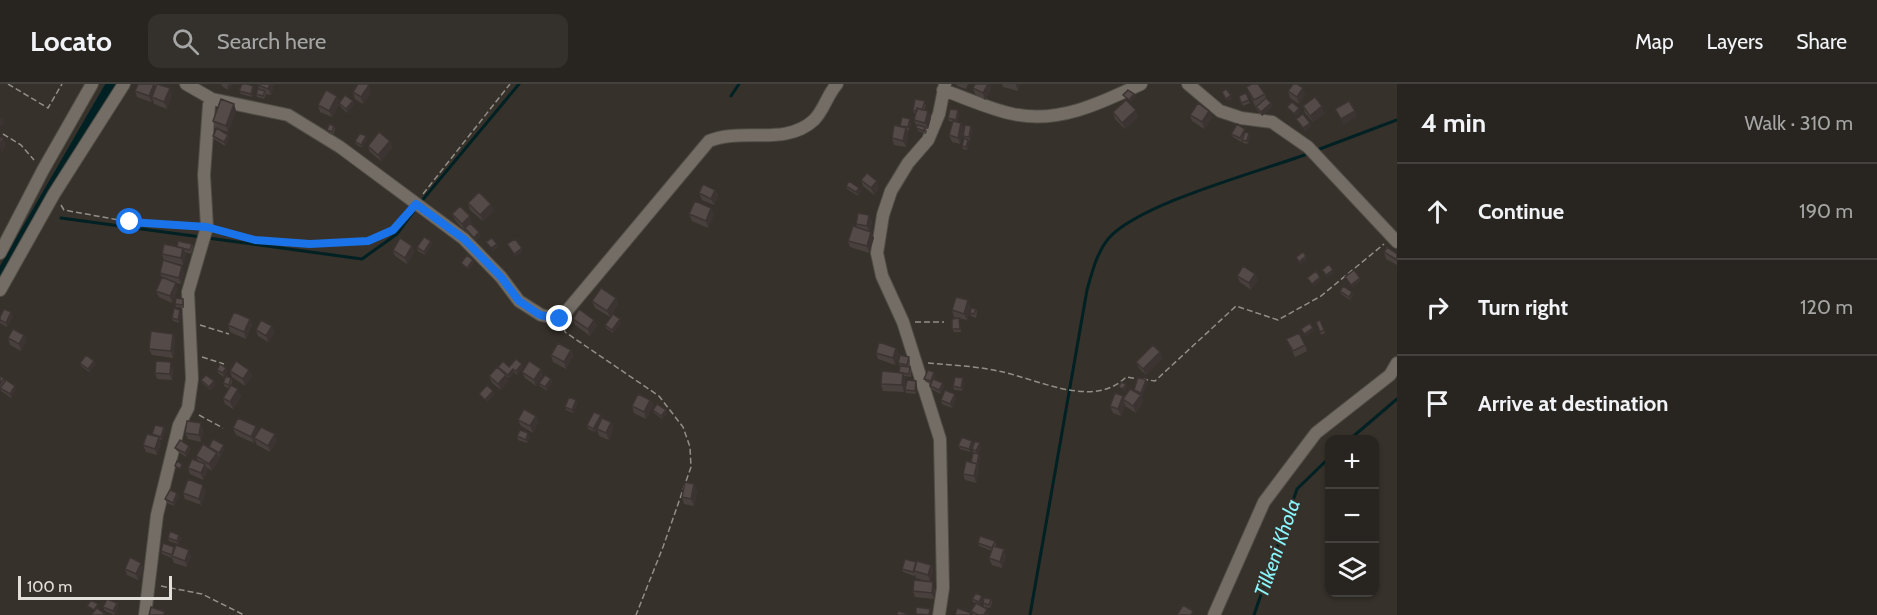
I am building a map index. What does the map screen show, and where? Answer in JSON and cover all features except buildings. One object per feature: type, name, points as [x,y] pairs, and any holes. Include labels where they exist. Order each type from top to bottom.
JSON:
[{"type":"street","points":[[0,253],[43,170],[92,84]]},
{"type":"street","points":[[0,290],[54,194],[124,84]]},
{"type":"street","points":[[186,84],[212,99],[288,116],[340,147],[464,239],[501,277],[519,301],[540,315],[560,319],[709,141],[720,136],[771,136],[796,131],[814,120],[837,84]]},
{"type":"street","points":[[939,615],[943,588],[940,440],[903,322],[882,276],[877,253],[883,215],[891,191],[908,163],[928,140],[939,114],[944,87],[1014,115],[1054,115],[1091,107],[1141,84]]},
{"type":"street","points":[[1188,84],[1220,111],[1241,118],[1272,122],[1308,147],[1394,240]]},
{"type":"street","points":[[145,615],[151,585],[157,515],[179,425],[188,408],[192,379],[188,292],[207,227],[204,175],[209,105],[212,99]]},
{"type":"street","points":[[1214,615],[1264,502],[1316,433],[1390,375],[1397,363]]},
{"type":"path","points":[[8,84],[48,108],[62,84]]},
{"type":"path","points":[[54,194],[64,210],[130,222],[207,227],[255,240],[299,244],[368,241],[393,230],[510,84]]},
{"type":"path","points":[[3,134],[21,146],[43,170]]},
{"type":"path","points":[[916,362],[999,371],[1069,392],[1116,387],[1126,377],[1155,381],[1236,306],[1278,320],[1321,296],[1394,240]]},
{"type":"path","points":[[560,319],[565,332],[659,396],[683,427],[690,447],[691,467],[636,615]]},
{"type":"path","points":[[903,322],[944,322]]},
{"type":"path","points":[[190,323],[229,334]]},
{"type":"path","points":[[190,352],[224,364]]},
{"type":"path","points":[[188,408],[223,428]]},
{"type":"path","points":[[151,585],[202,594],[244,615]]},
{"type":"waterway","points":[[0,276],[111,84]]},
{"type":"waterway","points":[[420,203],[519,84]]},
{"type":"waterway","points":[[731,96],[739,84]]},
{"type":"waterway","points":[[1317,150],[1397,120]]},
{"type":"waterway","points":[[1030,615],[1087,290],[1100,251],[1108,239],[1146,213],[1203,189],[1310,153]]},
{"type":"waterway","points":[[208,238],[362,259],[397,234],[416,208]]},
{"type":"waterway","points":[[61,218],[201,237]]},
{"type":"waterway","name":"Tilkeni Khola","points":[[1355,435],[1397,399]]},
{"type":"waterway","name":"Tilkeni Khola","points":[[1254,615],[1297,489],[1325,462]]},
{"type":"route","points":[[130,222],[207,227],[255,240],[310,244],[368,241],[393,230],[416,204],[464,239],[501,277],[519,301],[540,315],[560,319]]}]
